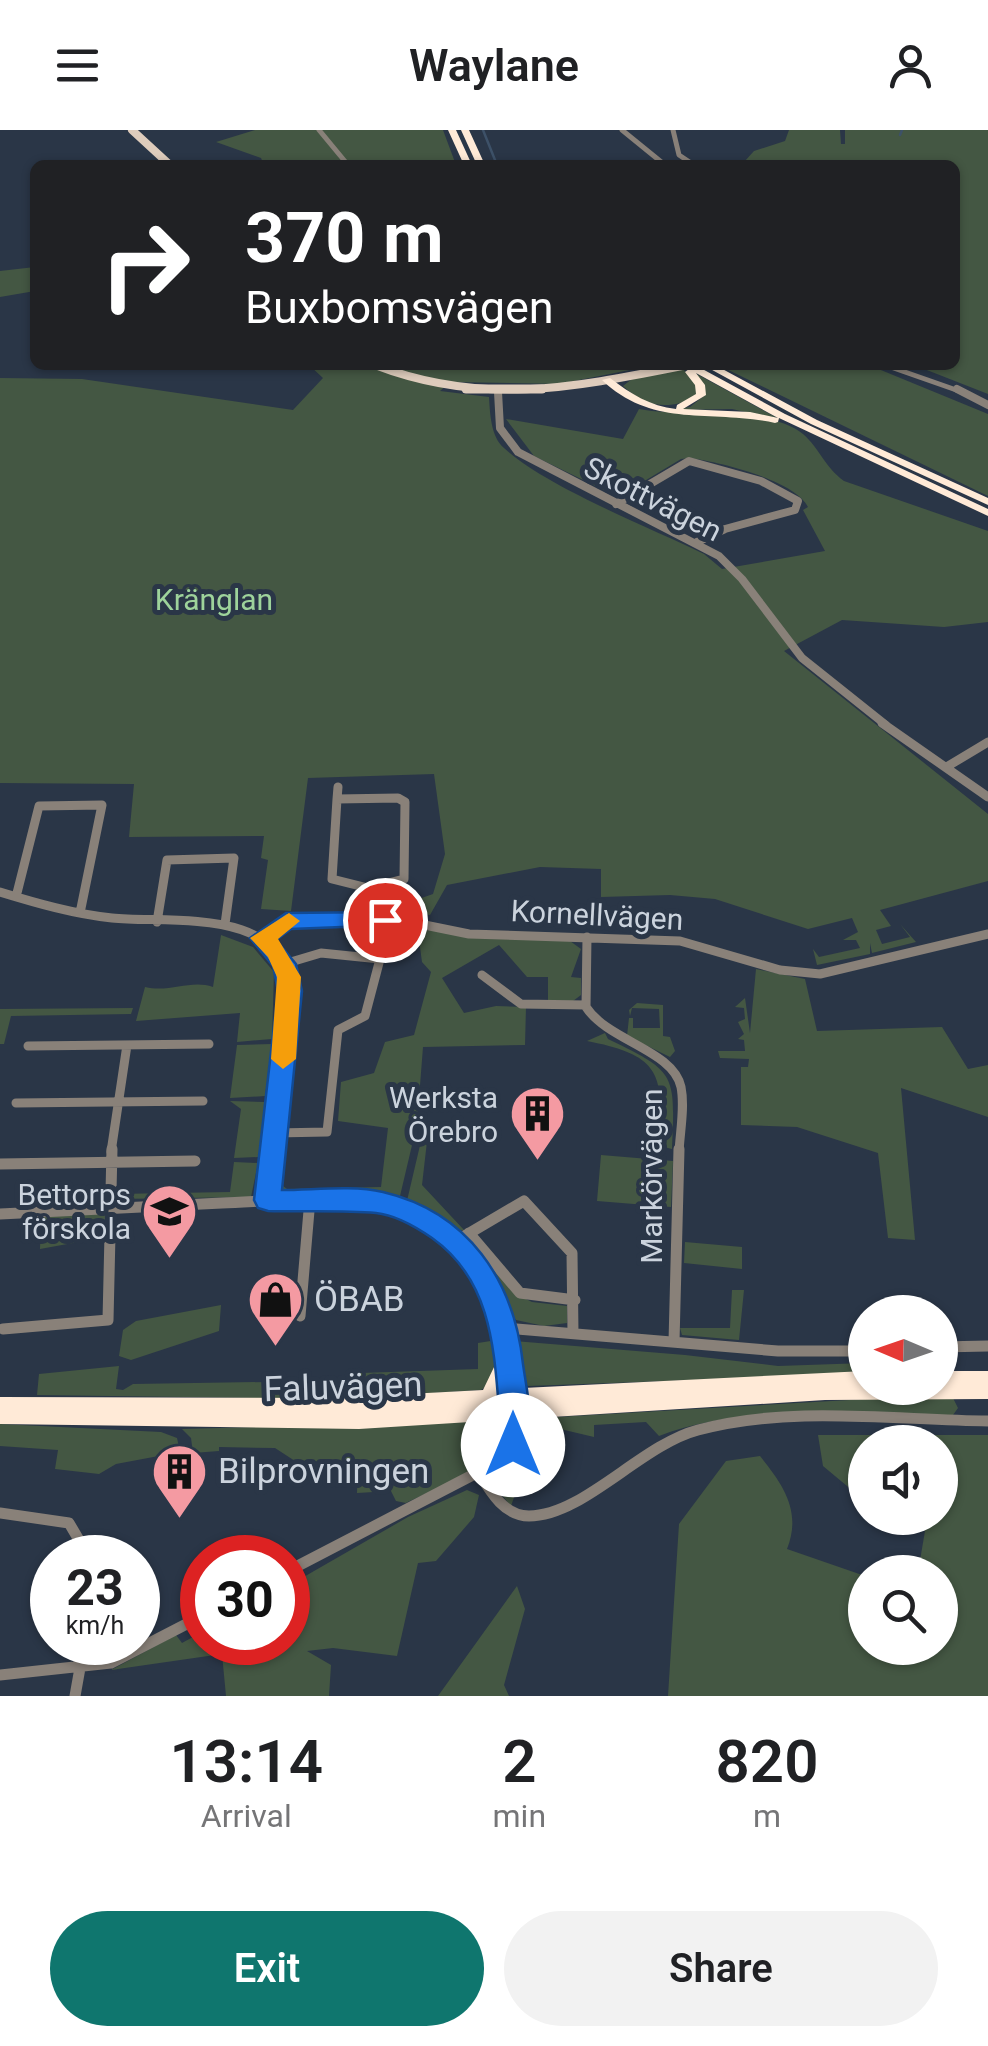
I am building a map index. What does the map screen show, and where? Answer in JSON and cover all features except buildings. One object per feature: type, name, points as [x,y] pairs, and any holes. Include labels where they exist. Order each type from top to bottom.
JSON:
[{"type":"highway","points":[[452,130],[466,160]]},
{"type":"highway","points":[[465,130],[479,160]]},
{"type":"highway","points":[[607,382],[643,403],[684,406],[702,392],[683,370]]},
{"type":"highway","points":[[687,370],[988,514]]},
{"type":"highway","points":[[717,370],[814,422],[988,502]]},
{"type":"highway","points":[[607,382],[643,408],[762,416],[891,468]]},
{"type":"highway","points":[[501,1372],[505,1404]]},
{"type":"highway","points":[[958,1379],[988,1379]]},
{"type":"highway","name":"Faluvägen","points":[[0,1416],[266,1422],[848,1381]]},
{"type":"highway","name":"Faluvägen","points":[[0,1405],[505,1404],[824,1392],[988,1391]]},
{"type":"main road","points":[[132,130],[165,160]]},
{"type":"main road","points":[[390,370],[438,385],[498,392],[584,386],[661,370]]},
{"type":"street","points":[[319,130],[344,160]]},
{"type":"street","points":[[622,130],[659,160]]},
{"type":"street","points":[[673,130],[679,155],[686,160]]},
{"type":"street","points":[[895,370],[925,377]]},
{"type":"street","points":[[902,370],[988,405]]},
{"type":"street","name":"Skottvägen","points":[[498,392],[500,428],[518,452],[697,542],[736,570],[781,636],[824,678],[988,797]]},
{"type":"street","points":[[616,504],[690,461],[762,481],[798,501],[795,510],[725,529],[697,542]]},
{"type":"street","points":[[948,766],[988,742]]},
{"type":"street","points":[[337,798],[398,798],[405,802],[404,878],[394,886],[342,886],[332,879],[337,798],[338,787]]},
{"type":"street","points":[[16,897],[39,806],[102,806],[80,913]]},
{"type":"street","points":[[157,922],[167,860],[234,858],[225,924]]},
{"type":"street","points":[[368,920],[370,887]]},
{"type":"street","points":[[0,892],[80,913],[157,922],[225,924],[262,938],[284,964],[289,1008],[268,1200]]},
{"type":"street","name":"Kornellvägen","points":[[262,938],[286,921],[414,921],[469,934],[680,941],[780,970],[820,974],[988,934]]},
{"type":"street","points":[[482,975],[521,1004],[586,1005],[587,937]]},
{"type":"street","points":[[275,1133],[328,1132],[338,1030],[365,1016],[380,958],[321,953],[284,964]]},
{"type":"street","name":"Markörvägen","points":[[586,1005],[598,1024],[658,1056],[680,1083],[674,1342]]},
{"type":"street","points":[[28,1046],[209,1044]]},
{"type":"street","points":[[3,1330],[108,1320],[107,1206],[113,1162],[113,1102],[127,1045]]},
{"type":"street","points":[[16,1104],[203,1101]]},
{"type":"street","points":[[0,1164],[195,1160]]},
{"type":"street","points":[[300,1316],[310,1199]]},
{"type":"street","points":[[0,1214],[268,1200],[380,1202],[424,1218],[456,1241],[489,1282],[506,1333],[505,1404],[513,1445],[479,1473],[310,1560]]},
{"type":"street","points":[[456,1241],[524,1200],[572,1253],[574,1333]]},
{"type":"street","points":[[470,1233],[520,1293],[574,1300]]},
{"type":"street","points":[[506,1333],[574,1333],[778,1351],[848,1352]]},
{"type":"street","points":[[501,1372],[506,1333]]},
{"type":"street","points":[[958,1347],[988,1346]]},
{"type":"street","points":[[479,1473],[498,1502],[512,1512],[543,1515],[663,1442],[720,1424],[988,1420]]},
{"type":"street","points":[[0,1513],[69,1523],[76,1535]]},
{"type":"street","points":[[0,1675],[80,1668],[124,1658],[180,1628]]},
{"type":"street","points":[[75,1696],[80,1665]]},
{"type":"green space","points":[[255,130],[443,130],[454,160],[262,160],[216,142]]},
{"type":"green space","points":[[789,130],[840,130],[841,144],[845,144],[845,130],[988,130],[988,394],[927,370],[960,370],[960,160],[746,160],[754,151],[785,141]]},
{"type":"green space","points":[[30,268],[30,292],[0,297],[0,271]]},
{"type":"green space","name":"Kränglan","points":[[314,370],[630,370],[559,384],[450,382],[440,391],[489,397],[496,438],[522,463],[571,492],[704,554],[722,569],[825,551],[803,510],[808,507],[800,497],[755,474],[690,458],[681,459],[618,497],[534,456],[506,419],[623,439],[639,409],[768,419],[803,434],[844,481],[988,531],[988,622],[944,627],[842,620],[784,651],[988,814],[988,881],[880,910],[891,926],[876,930],[882,944],[910,937],[900,924],[916,942],[872,953],[870,943],[870,954],[817,965],[813,949],[819,957],[860,948],[856,940],[843,940],[858,932],[852,918],[808,929],[715,899],[670,895],[601,897],[601,869],[540,867],[447,885],[430,915],[396,911],[393,908],[433,894],[445,854],[434,774],[308,778],[291,911],[261,909],[268,860],[261,858],[264,836],[129,837],[134,784],[0,783],[0,378],[82,379],[293,410],[323,378]]},
{"type":"green space","points":[[684,370],[696,383],[697,397],[667,405],[649,403],[623,386],[632,379]]},
{"type":"green space","points":[[728,370],[881,370],[988,414],[988,496]]},
{"type":"green space","points":[[693,372],[781,420],[732,409],[673,410],[690,407],[705,395]]},
{"type":"green space","points":[[390,923],[570,941],[581,949],[571,977],[581,978],[581,995],[573,1001],[548,1001],[548,977],[527,977],[499,945],[442,978],[464,1013],[496,1006],[526,1007],[525,1045],[423,1047],[417,1124],[400,1196],[390,1201],[344,1193],[285,1195],[276,1185],[287,1189],[381,1187],[388,1128],[338,1121],[341,1082],[374,1073],[385,1042],[414,1035],[431,972],[422,962],[419,940],[389,928]]},
{"type":"green space","points":[[221,935],[253,947],[274,972],[272,1039],[237,1042],[240,1013],[136,1021],[145,987],[213,987]]},
{"type":"green space","points":[[756,969],[805,979],[817,1031],[942,1027],[968,1069],[988,1065],[988,1117],[901,1088],[915,1240],[888,1238],[878,1153],[797,1127],[741,1125],[741,1067],[748,1067],[749,1059],[720,1058],[718,1051],[745,1051],[744,1040],[738,1039],[744,1034],[738,1022],[745,1019],[744,1008],[735,1007],[745,998],[750,1033]]},
{"type":"green space","points":[[637,1003],[663,1005],[663,1036],[670,1037],[675,1051],[670,1057],[627,1036],[629,1018],[633,1018],[633,1028],[660,1028],[659,1009],[632,1008],[630,1016],[629,1010]]},
{"type":"green space","points":[[133,1008],[131,1014],[11,1016],[4,1044],[0,1044],[0,1009]]},
{"type":"green space","points":[[605,1033],[608,1039],[648,1060],[667,1078],[673,1105],[672,1149],[660,1146],[660,1102],[654,1073],[632,1054],[587,1041]]},
{"type":"green space","points":[[272,1044],[265,1096],[230,1098],[237,1045]]},
{"type":"green space","points":[[230,1101],[265,1102],[259,1157],[234,1158],[241,1109]]},
{"type":"green space","points":[[425,1124],[429,1124],[422,1185],[464,1230],[454,1232],[406,1205]]},
{"type":"green space","points":[[601,1155],[673,1161],[671,1207],[597,1201]]},
{"type":"green space","points":[[234,1162],[258,1163],[251,1197],[117,1199],[116,1194],[230,1192]]},
{"type":"green space","points":[[107,1212],[106,1237],[40,1249],[41,1217]]},
{"type":"green space","points":[[466,1240],[518,1295],[532,1302],[567,1306],[567,1323],[544,1326],[516,1320],[508,1311],[496,1280]]},
{"type":"green space","points":[[685,1242],[742,1247],[742,1269],[684,1263]]},
{"type":"green space","points":[[732,1290],[744,1290],[739,1340],[682,1335],[680,1328],[730,1328]]},
{"type":"green space","points":[[221,1305],[219,1331],[131,1360],[119,1356],[123,1330],[136,1321]]},
{"type":"green space","points":[[497,1340],[492,1383],[481,1390],[336,1399],[37,1395],[39,1374],[119,1366],[116,1389],[123,1390],[133,1384],[329,1381],[361,1373],[478,1369],[478,1343]]},
{"type":"green space","points":[[514,1341],[778,1366],[848,1364],[848,1375],[528,1386],[519,1377],[511,1354]]},
{"type":"green space","points":[[848,1400],[848,1405],[958,1408],[953,1415],[766,1415],[693,1425],[659,1436],[646,1422],[594,1425],[594,1437],[556,1428],[546,1433],[517,1474],[520,1480],[511,1506],[501,1494],[498,1481],[528,1422],[540,1418]]},
{"type":"green space","points":[[488,1421],[501,1434],[488,1457],[462,1476],[406,1503],[396,1501],[391,1491],[357,1493],[358,1462],[295,1461],[275,1448],[219,1447],[219,1451],[193,1453],[191,1438],[182,1429]]},
{"type":"green space","points":[[0,1424],[161,1432],[177,1438],[180,1452],[116,1464],[99,1474],[55,1469],[58,1450],[0,1446]]},
{"type":"green space","points":[[818,1435],[848,1435],[848,1487],[823,1466]]},
{"type":"green space","points":[[958,1435],[988,1435],[988,1696],[668,1696],[679,1524],[726,1461],[760,1456],[788,1499],[792,1523],[787,1549],[848,1570],[848,1665],[958,1665],[958,1555],[921,1555],[924,1535],[958,1535]]},
{"type":"green space","points":[[467,1490],[479,1495],[474,1517],[436,1561],[418,1563],[397,1656],[333,1648],[310,1651],[310,1573],[408,1517]]},
{"type":"green space","points":[[517,1586],[525,1609],[504,1685],[509,1696],[438,1696]]},
{"type":"green space","points":[[176,1635],[180,1640],[180,1660],[160,1663],[160,1644]]},
{"type":"green space","points":[[310,1653],[331,1665],[329,1696],[226,1696],[223,1665],[310,1665]]},
{"type":"green space","points":[[120,1665],[146,1665],[111,1670]]},
{"type":"waterway","points":[[483,130],[495,160]]},
{"type":"waterway","points":[[900,135],[902,130]]},
{"type":"slow traffic","points":[[283,1059],[289,977],[278,952],[262,938],[289,921]]},
{"type":"place","name":"Werksta Örebro","points":[[537,1163]]},
{"type":"place","name":"Bettorps förskola","points":[[170,1260]]},
{"type":"place","name":"ÖBAB","points":[[275,1348]]},
{"type":"place","name":"Bilprovningen","points":[[179,1520]]},
{"type":"route","points":[[385,920],[286,921],[262,938],[278,952],[289,977],[290,991],[268,1200],[380,1202],[424,1218],[456,1241],[489,1282],[506,1328],[516,1433],[513,1445]]}]
